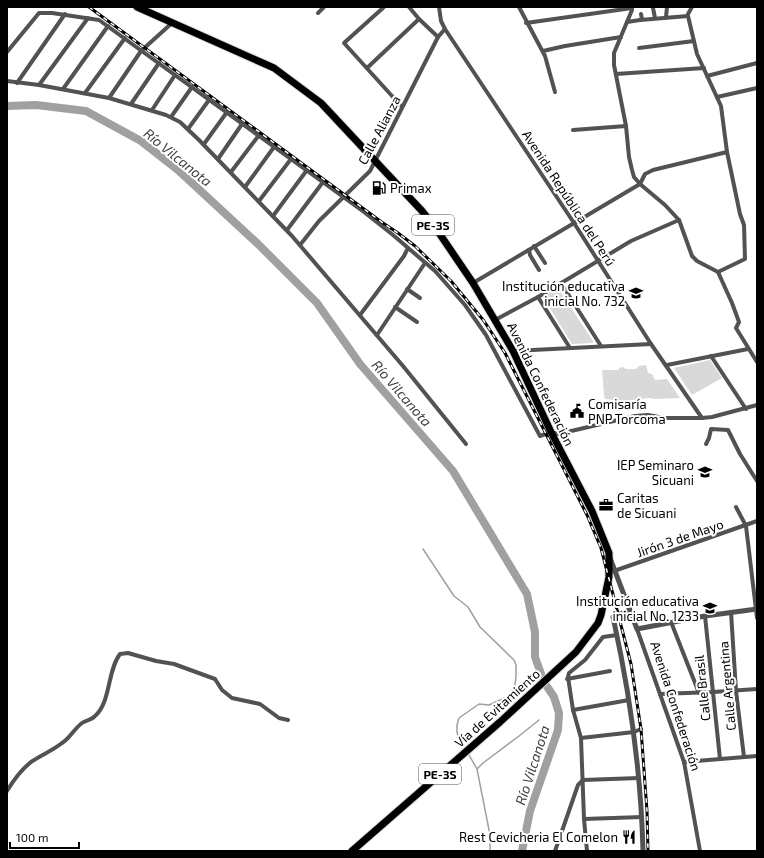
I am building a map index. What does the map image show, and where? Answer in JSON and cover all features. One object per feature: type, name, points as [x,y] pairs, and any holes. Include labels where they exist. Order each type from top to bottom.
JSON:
[{"type":"highway","name":"Avenida Confederación","points":[[137,7],[274,68],[321,103],[435,227],[473,283],[513,351],[551,432],[592,511],[609,553]]},
{"type":"highway","name":"Vía de Evitamiento","points":[[354,850],[528,697],[584,643],[598,623],[601,615],[612,572],[609,553]]},
{"type":"street","points":[[318,13],[324,7]]},
{"type":"street","points":[[384,7],[344,43],[402,107]]},
{"type":"street","points":[[409,7],[419,19],[438,36]]},
{"type":"street","points":[[439,7],[441,21],[445,29]]},
{"type":"street","points":[[519,7],[543,51],[555,92]]},
{"type":"street","points":[[666,17],[667,7]]},
{"type":"street","points":[[692,7],[688,16],[697,54],[721,106],[727,152],[740,214],[744,225],[744,259],[718,272]]},
{"type":"street","points":[[526,22],[633,8]]},
{"type":"street","points":[[633,8],[614,53],[614,65],[626,126],[629,157],[634,177],[665,205],[678,220],[692,256],[697,261],[718,272],[739,322],[736,328],[757,362]]},
{"type":"street","points":[[653,8],[655,18]]},
{"type":"street","points":[[7,52],[39,13],[65,14],[99,20],[108,26],[364,212],[435,271],[464,305],[486,335],[540,436],[551,432],[558,434],[635,416],[648,415],[664,418],[702,418],[712,417],[757,405]]},
{"type":"street","points":[[17,83],[65,14]]},
{"type":"street","points":[[641,14],[642,19]]},
{"type":"street","points":[[627,22],[642,19],[688,16]]},
{"type":"street","points":[[39,85],[88,18]]},
{"type":"street","points":[[367,68],[419,19]]},
{"type":"street","points":[[109,98],[141,51],[172,23]]},
{"type":"street","points":[[63,89],[108,26]]},
{"type":"street","name":"Calle Alianza","points":[[300,245],[319,221],[370,172],[438,36],[445,29]]},
{"type":"street","name":"Avenida República del Perú","points":[[445,29],[574,222],[597,261],[651,344],[667,365],[702,418]]},
{"type":"street","points":[[543,51],[621,37]]},
{"type":"street","points":[[85,93],[124,38]]},
{"type":"street","points":[[639,48],[694,41]]},
{"type":"street","points":[[131,104],[159,63]]},
{"type":"street","points":[[707,76],[757,63]]},
{"type":"street","points":[[616,74],[704,68]]},
{"type":"street","points":[[152,110],[175,75]]},
{"type":"street","points":[[7,81],[39,85],[109,98],[152,110],[180,122],[204,144],[287,230],[377,335],[466,444]]},
{"type":"street","points":[[171,117],[192,87]]},
{"type":"street","points":[[717,97],[757,88]]},
{"type":"street","points":[[188,129],[209,100]]},
{"type":"street","points":[[204,144],[227,112]]},
{"type":"street","points":[[218,159],[242,124]]},
{"type":"street","points":[[573,130],[626,126]]},
{"type":"street","points":[[231,172],[259,136]]},
{"type":"street","points":[[245,187],[274,147]]},
{"type":"street","points":[[473,283],[640,184],[645,174],[653,170],[727,152]]},
{"type":"street","points":[[259,201],[291,159]]},
{"type":"street","points":[[273,216],[307,170]]},
{"type":"street","points":[[287,230],[323,182]]},
{"type":"street","points":[[495,320],[538,297],[631,241],[678,220]]},
{"type":"street","points":[[534,246],[545,264]]},
{"type":"street","points":[[360,315],[404,256],[408,248]]},
{"type":"street","points":[[529,250],[530,255],[539,270]]},
{"type":"street","points":[[377,335],[425,263]]},
{"type":"street","points":[[561,283],[601,346]]},
{"type":"street","points":[[407,289],[420,298]]},
{"type":"street","points":[[538,297],[570,348]]},
{"type":"street","points":[[395,307],[416,322]]},
{"type":"street","points":[[513,351],[651,344]]},
{"type":"street","points":[[667,365],[748,349]]},
{"type":"street","points":[[712,356],[746,408]]},
{"type":"street","points":[[706,444],[708,442],[711,429],[728,430],[740,454],[757,481]]},
{"type":"street","points":[[736,507],[746,526],[757,618]]},
{"type":"street","name":"Jirón 3 de Mayo","points":[[612,572],[757,521]]},
{"type":"street","name":"Avenida Confederación","points":[[612,572],[630,610],[684,762],[700,851]]},
{"type":"street","points":[[637,629],[705,616],[757,609]]},
{"type":"street","points":[[601,615],[612,617],[630,610]]},
{"type":"street","name":"Calle Argentina","points":[[731,612],[736,691],[744,757]]},
{"type":"street","name":"Calle Brasil","points":[[705,616],[720,759]]},
{"type":"street","points":[[612,617],[617,635],[634,732],[642,817],[643,851]]},
{"type":"street","points":[[671,622],[699,692]]},
{"type":"street","points":[[587,851],[584,819],[582,738],[573,710],[567,679],[569,673],[585,660],[603,637],[617,635]]},
{"type":"street","points":[[7,791],[22,770],[31,762],[63,742],[78,726],[95,717],[102,708],[114,664],[120,654],[128,653],[156,662],[174,664],[215,679],[222,690],[232,698],[260,704],[279,718],[288,720]]},
{"type":"street","points":[[567,679],[610,671]]},
{"type":"street","points":[[660,694],[757,689]]},
{"type":"street","points":[[573,710],[629,700]]},
{"type":"street","points":[[582,738],[634,732],[641,729]]},
{"type":"street","points":[[684,762],[757,756]]},
{"type":"street","points":[[555,851],[578,785],[583,780],[639,778]]},
{"type":"street","points":[[584,819],[642,817]]},
{"type":"shaded area","points":[[558,288],[593,343],[572,344],[543,297]]},
{"type":"shaded area","points":[[710,360],[722,378],[692,395],[674,368]]},
{"type":"shaded area","points":[[646,365],[648,373],[652,374],[655,380],[667,379],[680,398],[649,398],[624,401],[605,399],[602,370],[619,370],[619,368],[624,367],[625,369],[636,369],[639,366]]},
{"type":"waterway","name":"Río Vilcanota","points":[[7,106],[36,105],[86,111],[141,141],[178,170],[258,244],[317,303],[360,364],[453,471],[527,594],[535,632],[535,657],[544,682],[554,697],[559,713],[558,730],[530,811],[522,851]]},
{"type":"waterway","points":[[423,549],[454,596],[468,607],[480,627],[514,660],[516,665],[515,685],[509,696],[489,705],[479,704],[459,718],[457,732],[464,747]]},
{"type":"waterway","points":[[477,769],[539,720]]},
{"type":"waterway","points":[[469,755],[477,769],[490,835],[490,851]]},
{"type":"railway","points":[[89,7],[415,246],[451,281],[484,321],[505,353],[587,515],[601,548],[631,664],[641,729],[647,811],[648,851]]},
{"type":"place","name":"Primax","points":[[379,188]]},
{"type":"place","name":"Institución educativa inicial No. 732","points":[[636,293]]},
{"type":"place","name":"Comisaría PNP Torcoma","points":[[577,411]]},
{"type":"place","name":"IEP Seminaro Sicuani","points":[[705,472]]},
{"type":"place","name":"Caritas de Sicuani","points":[[606,505]]},
{"type":"place","name":"Institución educativa inicial No. 1233","points":[[710,608]]},
{"type":"place","name":"Rest Cevicheria El Comelon","points":[[629,837]]}]
